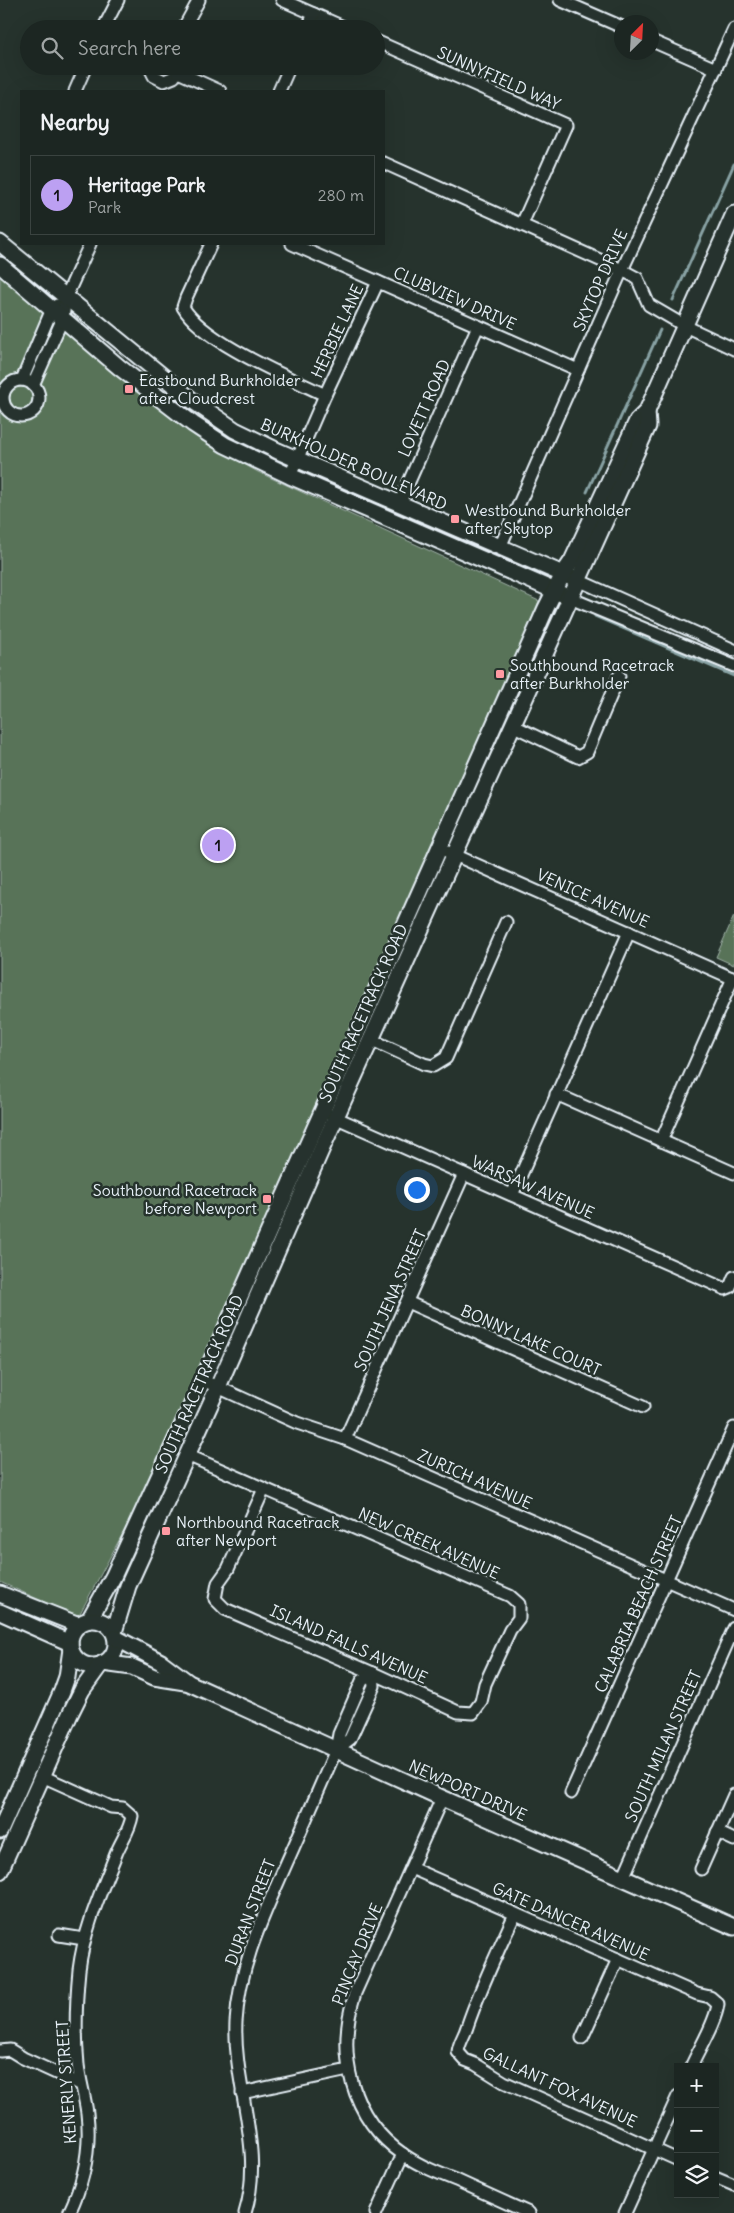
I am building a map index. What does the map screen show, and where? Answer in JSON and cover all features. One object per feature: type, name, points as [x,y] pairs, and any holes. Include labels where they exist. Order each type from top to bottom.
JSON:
[{"type":"main road","name":"SOUTH RACETRACK ROAD","points":[[115,1635],[128,1586],[218,1387],[439,848],[562,574],[572,561],[637,421],[647,411],[734,214]]},
{"type":"main road","name":"BURKHOLDER BOULEVARD","points":[[0,243],[214,416],[257,442],[578,580]]},
{"type":"main road","points":[[0,265],[119,367],[193,424],[225,445],[290,476],[570,598]]},
{"type":"main road","name":"SOUTH RACETRACK ROAD","points":[[84,1622],[114,1577],[202,1380],[329,1115],[370,1040],[648,426],[647,411]]},
{"type":"main road","points":[[0,1594],[84,1622],[103,1622],[115,1635],[114,1652],[82,1690],[2,1861]]},
{"type":"main road","points":[[0,1612],[71,1646],[75,1657],[84,1664],[102,1664]]},
{"type":"main road","points":[[0,1830],[62,1691],[67,1676],[72,1634],[84,1622]]},
{"type":"main road","name":"NEWPORT DRIVE","points":[[115,1635],[161,1662],[189,1683],[442,1798],[734,1926]]},
{"type":"main road","name":"NEWPORT DRIVE","points":[[102,1664],[132,1667],[154,1677],[189,1683]]},
{"type":"street","points":[[108,20],[118,0]]},
{"type":"street","points":[[188,20],[199,0]]},
{"type":"street","points":[[282,0],[328,20]]},
{"type":"street","points":[[560,0],[614,24]]},
{"type":"street","points":[[311,20],[314,14]]},
{"type":"street","name":"SKYTOP DRIVE","points":[[500,547],[622,270],[734,29]]},
{"type":"street","points":[[659,44],[716,69]]},
{"type":"street","name":"SUNNYFIELD WAY","points":[[385,45],[566,126],[522,224]]},
{"type":"street","points":[[76,90],[82,75]]},
{"type":"street","points":[[153,75],[158,80],[170,80],[174,75]]},
{"type":"street","points":[[189,75],[218,90]]},
{"type":"street","points":[[278,90],[286,75]]},
{"type":"street","points":[[154,90],[158,80]]},
{"type":"street","points":[[385,163],[622,270],[637,278],[649,305],[685,326],[734,349]]},
{"type":"street","points":[[28,382],[90,245]]},
{"type":"street","points":[[210,245],[183,307],[188,316],[216,338],[254,362],[325,395]]},
{"type":"street","name":"CLUBVIEW DRIVE","points":[[294,245],[578,370]]},
{"type":"street","name":"HERBIE LANE","points":[[290,476],[325,395],[378,282]]},
{"type":"street","name":"LOVETT ROAD","points":[[400,502],[478,326]]},
{"type":"street","name":"BURKHOLDER BOULEVARD","points":[[578,580],[734,650]]},
{"type":"street","points":[[570,598],[734,666]]},
{"type":"street","points":[[512,725],[578,757],[587,752],[619,676]]},
{"type":"street","name":"VENICE AVENUE","points":[[439,848],[734,978]]},
{"type":"street","points":[[370,1040],[424,1064],[433,1066],[446,1058],[506,922]]},
{"type":"street","points":[[512,1195],[629,932]]},
{"type":"street","points":[[661,1141],[734,978]]},
{"type":"street","points":[[556,1094],[734,1173]]},
{"type":"street","name":"WARSAW AVENUE","points":[[329,1115],[725,1289],[732,1282]]},
{"type":"street","name":"SOUTH JENA STREET","points":[[345,1439],[464,1174]]},
{"type":"street","name":"BONNY LAKE COURT","points":[[407,1302],[643,1407]]},
{"type":"street","name":"ZURICH AVENUE","points":[[202,1380],[297,1423],[345,1439],[734,1610]]},
{"type":"street","name":"CALABRIA BEACH STREET","points":[[571,1793],[734,1428]]},
{"type":"street","name":"NEW CREEK AVENUE","points":[[187,1455],[510,1596],[519,1604],[519,1618],[510,1630],[485,1684],[482,1702],[473,1713]]},
{"type":"street","name":"ISLAND FALLS AVENUE","points":[[264,1489],[228,1569],[218,1583],[215,1599],[225,1609],[373,1672],[458,1712],[473,1713]]},
{"type":"street","name":"SOUTH MILAN STREET","points":[[622,1878],[734,1628]]},
{"type":"street","name":"DURAN STREET","points":[[245,2213],[250,2191],[253,2161],[236,2046],[236,2023],[244,1966],[261,1922],[336,1750],[339,1734],[362,1681],[373,1672]]},
{"type":"street","name":"KENERLY STREET","points":[[42,1776],[111,1807],[123,1808],[132,1816],[130,1827],[122,1838],[84,1939],[79,1971],[77,2013],[80,2084],[87,2113],[87,2147],[81,2182],[69,2213]]},
{"type":"street","points":[[701,1869],[734,1795]]},
{"type":"street","name":"PINCAY DRIVE","points":[[442,1798],[363,1974],[350,2008],[346,2038],[348,2070],[354,2088],[371,2120],[388,2142],[403,2154],[434,2171],[528,2213]]},
{"type":"street","points":[[717,1832],[734,1840]]},
{"type":"street","name":"GATE DANCER AVENUE","points":[[411,1868],[697,1994],[710,1996],[718,2004],[717,2016],[709,2026],[693,2063]]},
{"type":"street","name":"GALLANT FOX AVENUE","points":[[515,1914],[475,2003],[465,2032],[459,2041],[458,2052],[465,2060],[504,2082],[674,2158]]},
{"type":"street","points":[[59,1935],[84,1939]]},
{"type":"street","points":[[582,2038],[618,1959]]},
{"type":"street","points":[[0,2051],[10,2050],[23,2058],[80,2084]]},
{"type":"street","points":[[242,2093],[348,2070]]},
{"type":"street","points":[[626,2213],[674,2105]]},
{"type":"street","points":[[376,2213],[403,2154]]},
{"type":"street","points":[[719,2179],[734,2185]]},
{"type":"green space","points":[[0,270],[196,437],[258,472],[539,601],[333,1089],[193,1402],[78,1617],[0,1582]]},
{"type":"green space","points":[[734,916],[734,965],[716,957]]},
{"type":"waterway","points":[[673,300],[734,164]]},
{"type":"waterway","points":[[587,492],[660,330]]},
{"type":"waterway","points":[[595,616],[734,676]]},
{"type":"place","name":"Eastbound Burkholder after Cloudcrest","points":[[129,389]]},
{"type":"place","name":"Westbound Burkholder after Skytop","points":[[455,519]]},
{"type":"place","name":"Southbound Racetrack after Burkholder","points":[[500,674]]},
{"type":"place","name":"Heritage Park","points":[[218,845]]},
{"type":"place","name":"Southbound Racetrack before Newport","points":[[267,1199]]},
{"type":"place","name":"Northbound Racetrack after Newport","points":[[166,1531]]}]
